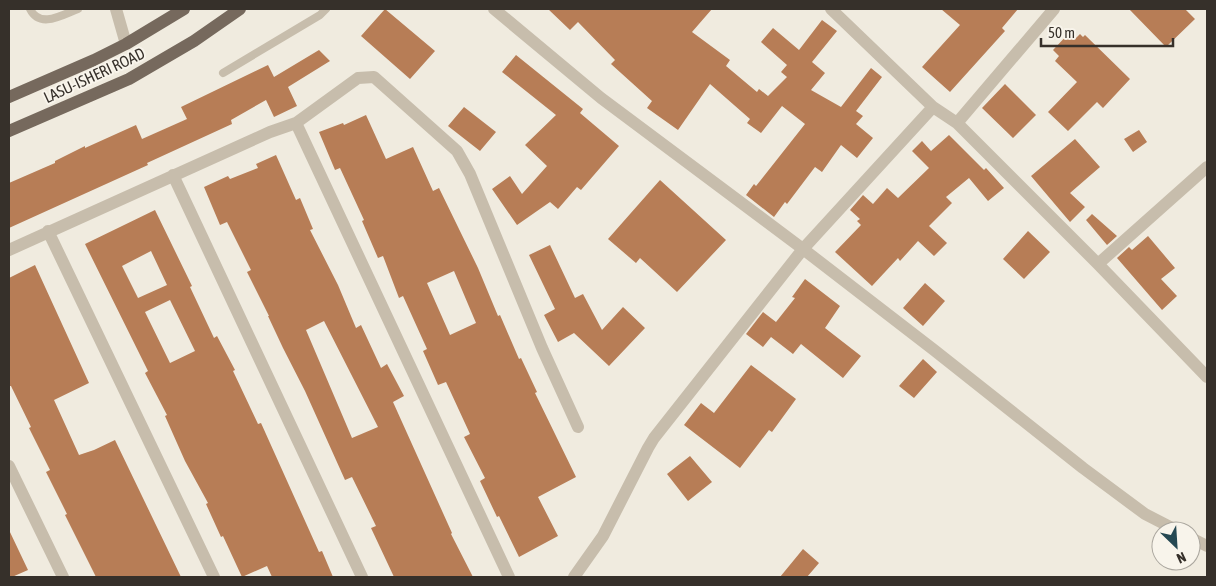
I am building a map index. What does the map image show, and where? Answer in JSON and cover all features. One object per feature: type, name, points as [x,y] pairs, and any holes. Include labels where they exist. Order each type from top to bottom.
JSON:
[{"type":"main road","name":"LASU-ISHERI ROAD","points":[[9,97],[126,44],[184,9]]},
{"type":"main road","name":"LASU-ISHERI ROAD","points":[[9,132],[130,79],[194,41],[240,9]]},
{"type":"street","points":[[116,9],[126,44]]},
{"type":"street","points":[[494,9],[601,98],[803,249],[1083,468],[1146,514],[1159,521]]},
{"type":"street","points":[[831,9],[933,107],[957,123],[1098,264],[1207,377]]},
{"type":"street","points":[[957,123],[1054,9]]},
{"type":"street","points":[[9,250],[270,132],[296,123],[358,78],[374,77],[457,151],[470,174],[542,348],[578,427]]},
{"type":"street","points":[[574,577],[603,536],[654,438],[803,249],[933,107]]},
{"type":"street","points":[[296,123],[509,577]]},
{"type":"street","points":[[1098,264],[1207,167]]},
{"type":"street","points":[[173,175],[362,577]]},
{"type":"street","points":[[48,231],[214,577]]},
{"type":"street","points":[[9,466],[63,577]]},
{"type":"lane","points":[[30,9],[38,19],[48,21],[78,9]]},
{"type":"lane","points":[[222,73],[320,15],[326,9]]},
{"type":"building","points":[[385,9],[435,51],[410,79],[361,36]]},
{"type":"building","points":[[548,9],[712,9],[692,32],[730,60],[726,66],[757,92],[759,89],[768,96],[787,77],[781,72],[787,65],[761,42],[773,28],[799,50],[822,20],[837,31],[812,62],[825,73],[811,90],[841,107],[871,68],[882,77],[856,111],[863,116],[856,124],[873,138],[857,158],[841,145],[822,172],[815,167],[787,204],[785,202],[774,217],[746,195],[754,184],[756,186],[805,124],[782,106],[761,133],[747,123],[750,119],[710,84],[678,130],[647,108],[652,101],[611,64],[615,60],[578,22],[570,30]]},
{"type":"building","points":[[941,9],[1018,9],[1002,28],[1005,31],[950,92],[922,67],[960,25]]},
{"type":"building","points":[[1129,9],[1185,9],[1195,19],[1166,47]]},
{"type":"building","points":[[1070,32],[1076,38],[1080,34],[1083,37],[1085,35],[1130,79],[1103,108],[1097,102],[1068,131],[1048,112],[1077,82],[1055,61],[1059,56],[1053,50]]},
{"type":"building","points":[[319,50],[330,61],[288,87],[297,106],[274,117],[266,100],[231,120],[232,124],[147,163],[148,165],[9,228],[9,183],[55,163],[55,161],[85,146],[85,148],[136,125],[142,139],[187,119],[181,107],[268,65],[274,77]]},
{"type":"building","points":[[516,55],[583,109],[580,113],[619,146],[581,190],[577,187],[558,209],[550,202],[517,225],[492,189],[510,176],[522,194],[547,166],[525,145],[556,115],[502,72]]},
{"type":"building","points":[[1005,84],[1036,115],[1013,138],[982,108]]},
{"type":"building","points":[[464,107],[496,132],[480,151],[448,126]]},
{"type":"building","points":[[366,115],[386,159],[413,147],[433,191],[439,188],[478,268],[498,316],[500,315],[519,359],[521,358],[537,392],[535,393],[576,477],[538,497],[558,536],[519,557],[480,481],[485,478],[464,437],[470,434],[446,382],[438,385],[423,351],[427,349],[403,296],[399,298],[383,256],[378,258],[362,221],[364,220],[340,168],[335,170],[319,132],[343,123],[344,125]],"holes":[[[454,271],[476,323],[450,335],[427,283]]]},
{"type":"building","points":[[1139,130],[1147,142],[1133,152],[1124,139]]},
{"type":"building","points":[[949,135],[984,170],[986,168],[1004,188],[988,201],[969,178],[946,197],[952,203],[929,226],[947,243],[934,256],[918,241],[900,261],[898,258],[872,286],[835,252],[861,225],[857,221],[860,219],[850,210],[863,195],[873,204],[887,188],[898,198],[929,168],[912,151],[922,141],[931,151]]},
{"type":"building","points":[[1075,139],[1100,167],[1070,193],[1085,207],[1070,222],[1031,176]]},
{"type":"building","points":[[276,155],[296,200],[300,198],[313,229],[310,230],[338,285],[356,328],[361,325],[381,368],[387,364],[404,396],[393,402],[451,534],[473,577],[394,577],[371,528],[376,526],[352,477],[345,480],[305,391],[247,272],[251,270],[227,222],[220,225],[204,187],[228,176],[230,179],[258,168],[256,164]],"holes":[[[324,321],[378,427],[352,438],[306,330]]]},
{"type":"building","points":[[660,180],[726,240],[677,292],[640,258],[636,263],[608,239]]},
{"type":"building","points":[[155,210],[192,286],[190,287],[214,338],[217,336],[235,370],[233,371],[258,424],[261,423],[319,552],[322,551],[333,577],[272,577],[267,566],[242,577],[223,536],[221,537],[206,504],[208,503],[185,461],[165,416],[167,415],[145,373],[148,371],[85,244]],"holes":[[[151,251],[167,285],[138,298],[122,266]],[[170,300],[195,351],[170,363],[145,312]]]},
{"type":"building","points":[[1092,214],[1117,236],[1107,245],[1086,220]]},
{"type":"building","points":[[1028,231],[1050,252],[1024,279],[1003,259]]},
{"type":"building","points":[[1148,236],[1175,268],[1161,279],[1177,296],[1162,310],[1117,258],[1129,247],[1132,250]]},
{"type":"building","points":[[550,245],[575,298],[583,294],[602,330],[623,307],[645,328],[609,366],[574,333],[558,342],[544,315],[555,309],[529,255]]},
{"type":"building","points":[[35,265],[89,383],[54,400],[79,455],[115,440],[181,577],[96,577],[65,515],[67,514],[46,472],[50,470],[11,386],[9,386],[9,278]]},
{"type":"building","points":[[805,279],[840,306],[825,328],[861,356],[843,378],[801,344],[793,354],[771,337],[763,347],[746,334],[763,312],[776,322],[795,298],[792,297]]},
{"type":"building","points":[[925,283],[945,301],[923,326],[903,308]]},
{"type":"building","points":[[923,359],[937,372],[914,398],[899,386]]},
{"type":"building","points":[[751,365],[796,399],[772,432],[769,430],[740,468],[684,425],[701,403],[714,413]]},
{"type":"building","points":[[690,456],[712,482],[688,501],[667,474]]},
{"type":"building","points":[[9,530],[28,570],[12,577],[9,577]]},
{"type":"building","points":[[803,549],[819,563],[807,577],[780,577]]}]
